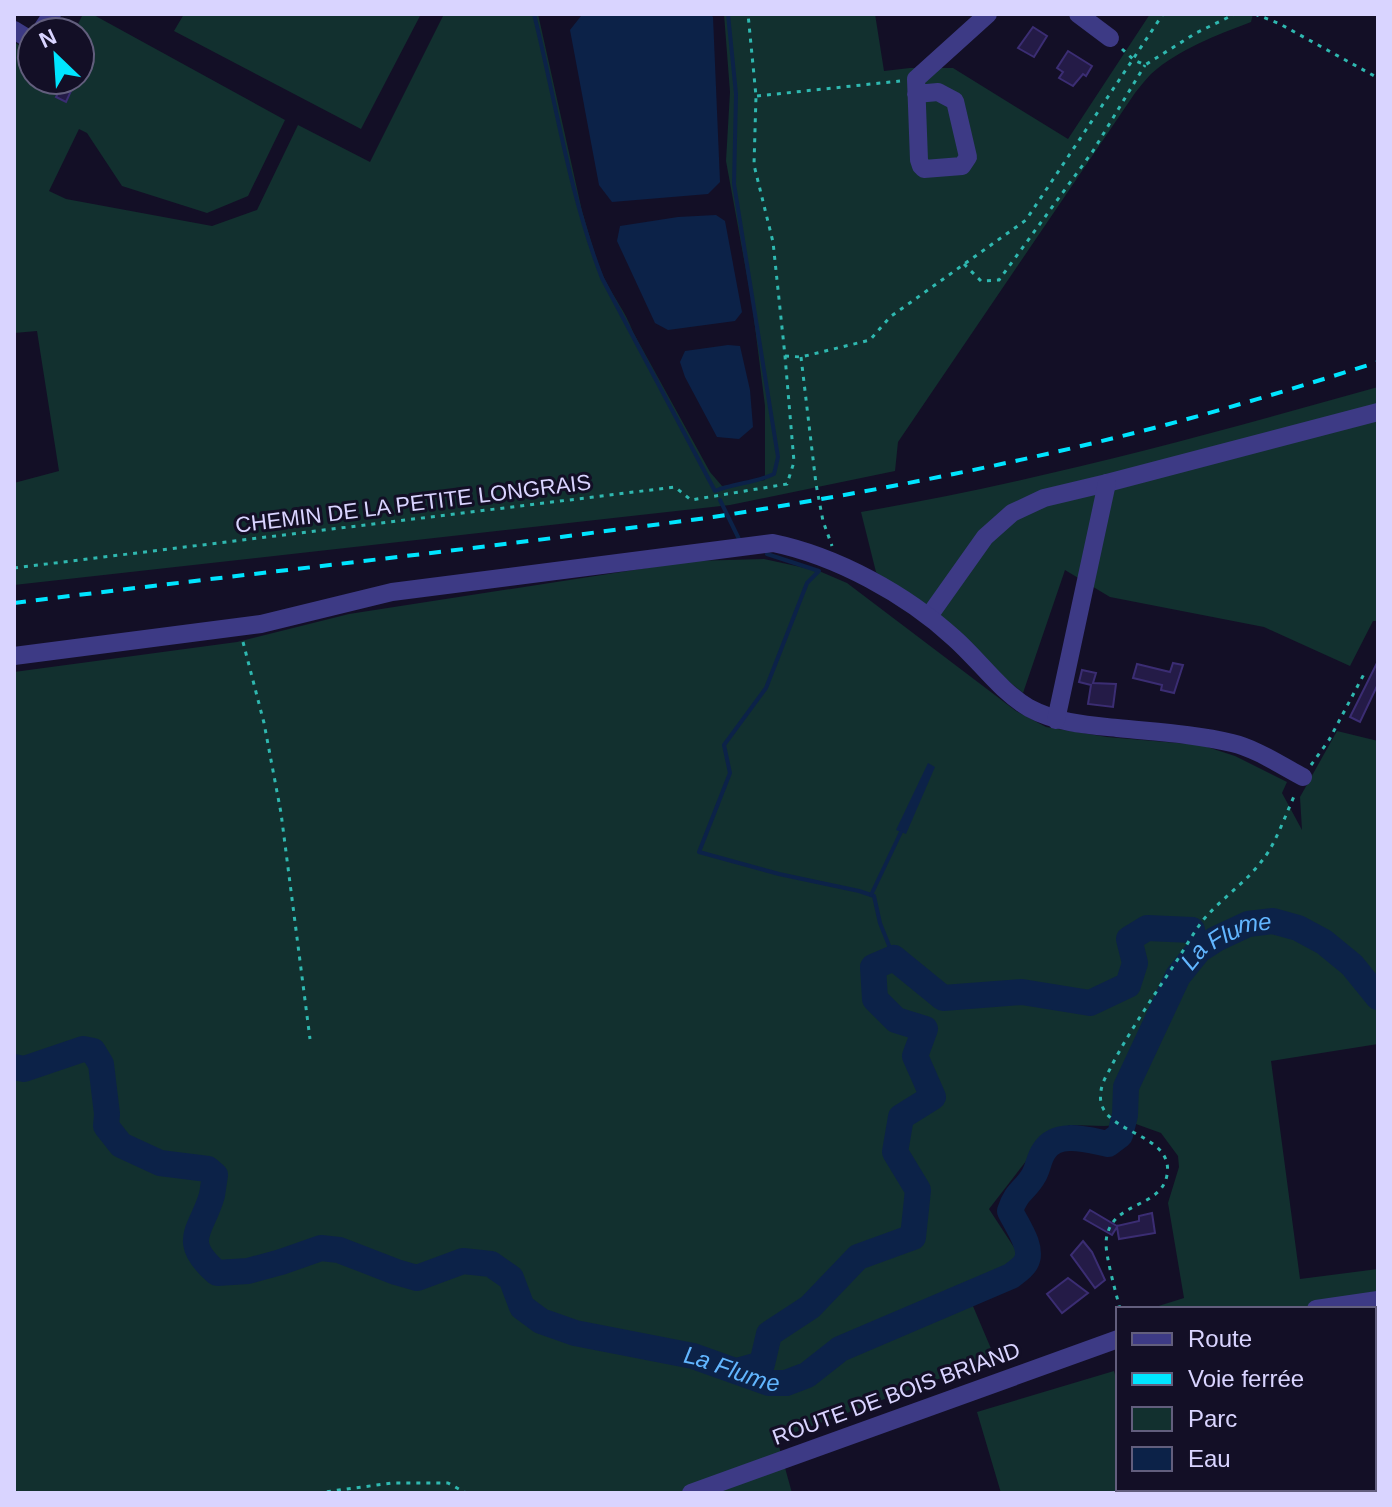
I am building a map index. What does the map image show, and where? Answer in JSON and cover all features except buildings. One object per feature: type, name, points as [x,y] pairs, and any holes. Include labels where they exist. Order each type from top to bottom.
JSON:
[{"type":"street","points":[[916,86],[988,14]]},
{"type":"street","points":[[1078,14],[1110,38]]},
{"type":"street","points":[[929,616],[985,537],[1012,513],[1044,498],[1378,412]]},
{"type":"street","points":[[1056,720],[1107,483]]},
{"type":"street","points":[[14,656],[261,624],[392,592],[773,543],[801,549],[834,562],[929,616],[1003,687],[1028,707],[1056,720],[1233,743],[1303,777]]},
{"type":"street","points":[[1330,1307],[1378,1300]]},
{"type":"street","name":"ROUTE DE BOIS BRIAND","points":[[691,1493],[1116,1340]]},
{"type":"path","points":[[748,14],[756,96],[754,165],[773,242],[785,356],[801,357],[870,340],[890,317],[1026,220],[1163,14]]},
{"type":"path","points":[[964,264],[981,281],[999,280],[1093,151],[1145,65],[1196,33],[1235,14]]},
{"type":"path","points":[[1255,14],[1280,24],[1378,78]]},
{"type":"path","points":[[1134,60],[1145,65]]},
{"type":"path","points":[[756,96],[916,86]]},
{"type":"path","name":"CHEMIN DE LA PETITE LONGRAIS","points":[[14,568],[675,487],[691,500],[787,484],[794,462],[785,356]]},
{"type":"path","points":[[801,357],[816,484],[834,562]]},
{"type":"path","points":[[239,627],[264,723],[281,813],[310,1039]]},
{"type":"path","points":[[1120,1307],[1106,1244],[1111,1225],[1124,1211],[1155,1196],[1165,1183],[1167,1167],[1153,1142],[1115,1123],[1100,1097],[1101,1087],[1126,1038],[1205,919],[1265,857],[1303,777],[1329,740],[1364,674]]},
{"type":"path","points":[[317,1493],[392,1483],[448,1483],[466,1493]]},
{"type":"green space","points":[[184,14],[421,14],[361,129],[174,31]]},
{"type":"green space","points":[[444,14],[538,14],[582,211],[601,272],[710,472],[722,486],[765,480],[765,406],[752,303],[726,161],[730,92],[724,14],[875,14],[884,71],[953,68],[1068,139],[1150,14],[1253,14],[1251,22],[1174,57],[1151,74],[1135,93],[898,442],[895,471],[730,505],[14,585],[14,483],[59,471],[37,331],[14,333],[14,42],[16,96],[57,96],[66,102],[69,96],[96,96],[96,16],[285,120],[248,196],[207,213],[122,186],[87,133],[79,129],[49,191],[66,199],[212,226],[257,210],[298,125],[370,162]]},
{"type":"green space","points":[[1378,387],[1378,621],[1373,621],[1350,666],[1264,627],[1110,597],[1065,570],[1023,693],[876,572],[861,512],[1056,472]]},
{"type":"green space","points":[[764,559],[819,571],[847,583],[1016,711],[1046,727],[1107,737],[1201,745],[1235,756],[1287,782],[1282,793],[1302,830],[1300,797],[1337,731],[1378,741],[1378,1044],[1271,1061],[1300,1279],[1378,1269],[1378,1335],[1376,1307],[1155,1307],[1184,1298],[1168,1203],[1179,1167],[1178,1156],[1161,1133],[1136,1124],[1070,1125],[1047,1134],[989,1209],[1021,1258],[964,1285],[995,1358],[777,1439],[792,1493],[14,1493],[14,672],[237,642],[349,614],[692,561]]},
{"type":"green space","points":[[1114,1371],[1116,1491],[1149,1492],[1001,1493],[977,1412]]},
{"type":"water","points":[[710,14],[713,17],[720,182],[708,194],[612,202],[599,185],[570,30],[581,16]]},
{"type":"water","points":[[716,215],[725,221],[742,312],[735,321],[668,330],[655,323],[617,241],[620,226]]},
{"type":"water","points":[[740,346],[750,390],[753,427],[739,439],[717,437],[680,362],[685,351]]},
{"type":"water","points":[[928,763],[935,767],[906,834],[896,830]]},
{"type":"waterway","points":[[534,14],[572,180],[602,278],[715,491],[774,474],[778,457],[734,184],[736,94],[728,14]]},
{"type":"waterway","points":[[720,500],[739,539]]},
{"type":"waterway","points":[[767,554],[819,571],[807,583],[766,688],[724,745],[730,773],[699,852],[874,896],[880,923],[894,958]]},
{"type":"waterway","points":[[871,895],[901,832]]},
{"type":"waterway","name":"La Flume","points":[[14,1067],[24,1069],[83,1049],[93,1051],[101,1064],[106,1126],[121,1145],[160,1163],[208,1169],[215,1175],[212,1195],[196,1235],[196,1243],[205,1262],[217,1273],[248,1271],[321,1248],[339,1250],[417,1278],[463,1261],[491,1264],[511,1278],[522,1307],[541,1321],[575,1333],[693,1356],[769,1383],[786,1383],[807,1375],[840,1349],[1011,1276],[1023,1266],[1028,1250],[1010,1211],[1015,1199],[1031,1180],[1042,1154],[1057,1140],[1073,1138],[1108,1144],[1120,1135],[1125,1115],[1126,1087],[1178,976],[1199,950],[1248,924],[1273,921],[1298,928],[1324,942],[1352,965],[1378,997]]},
{"type":"waterway","points":[[737,1371],[762,1364],[769,1334],[810,1307],[858,1257],[913,1237],[918,1190],[895,1152],[901,1117],[933,1097],[915,1056],[925,1029],[896,1020],[875,999],[873,967],[894,958],[943,998],[1022,992],[1090,1003],[1128,985],[1135,963],[1129,939],[1147,928],[1192,930]]},
{"type":"railway","points":[[14,603],[561,537],[823,499],[987,467],[1150,429],[1378,362]]}]
